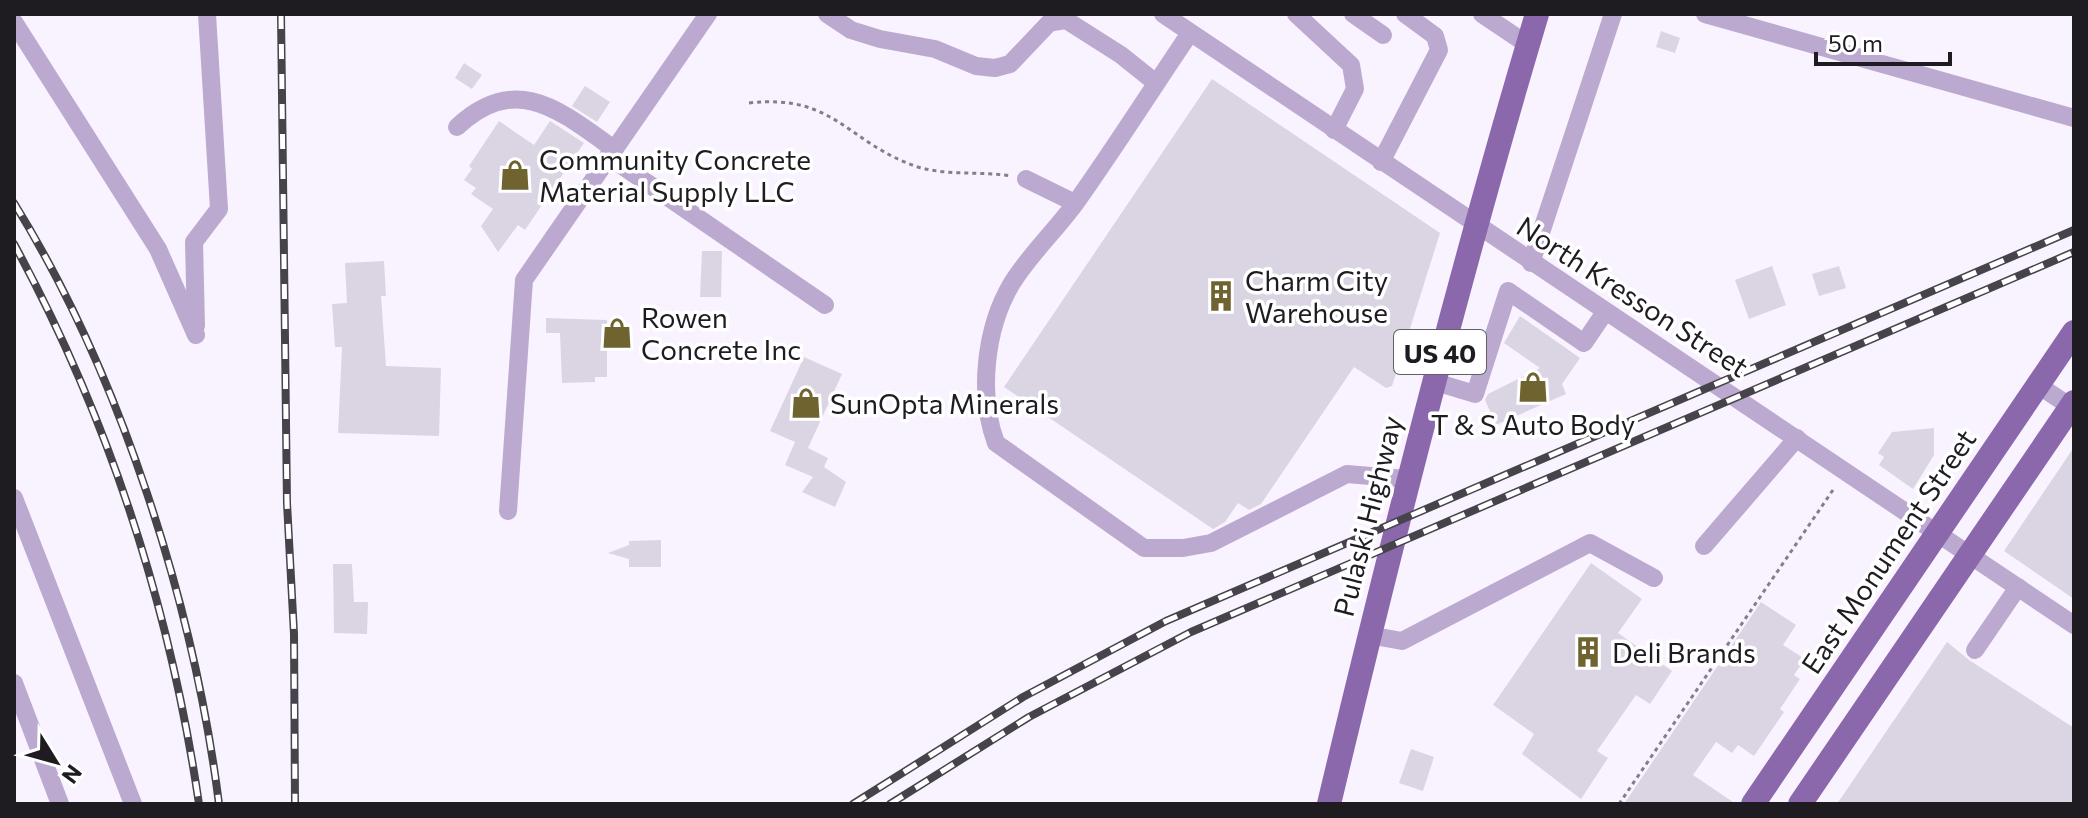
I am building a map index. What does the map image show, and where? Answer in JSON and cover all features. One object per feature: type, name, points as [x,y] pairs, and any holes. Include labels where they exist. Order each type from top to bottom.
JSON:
[{"type":"main road","name":"Pulaski Highway","points":[[1329,804],[1406,479],[1474,225],[1537,14]]},
{"type":"main road","name":"East Monument Street","points":[[1753,804],[2074,332]]},
{"type":"main road","points":[[1800,804],[2073,406]]},
{"type":"street","points":[[14,22],[158,249],[196,335],[194,242],[219,209],[207,14]]},
{"type":"street","points":[[508,511],[524,280],[708,14]]},
{"type":"street","points":[[827,14],[851,30],[935,49],[976,66],[995,68],[1010,64],[1049,23],[1066,20],[1156,83]]},
{"type":"street","name":"North Kresson Street","points":[[1163,14],[2074,625]]},
{"type":"street","points":[[1296,14],[1351,65],[1355,89],[1334,130]]},
{"type":"street","points":[[1353,14],[1383,35]]},
{"type":"street","points":[[1381,162],[1439,50],[1439,41],[1435,36],[1405,14]]},
{"type":"street","points":[[1482,14],[1528,45]]},
{"type":"street","points":[[1531,263],[1613,14]]},
{"type":"street","points":[[1705,14],[2074,118]]},
{"type":"street","points":[[1190,33],[1075,203],[1012,283],[1001,309],[984,396],[996,443],[1144,548],[1183,548],[1211,543],[1347,474],[1406,479]]},
{"type":"street","points":[[457,127],[481,106],[497,99],[534,100],[825,305]]},
{"type":"street","points":[[1026,179],[1075,203]]},
{"type":"street","points":[[1432,381],[1475,394],[1508,291],[1584,343],[1605,312]]},
{"type":"street","points":[[2038,385],[2073,406]]},
{"type":"street","points":[[1704,546],[1797,438]]},
{"type":"street","points":[[14,498],[133,804]]},
{"type":"street","points":[[1369,635],[1402,641],[1590,543],[1654,578]]},
{"type":"street","points":[[1975,650],[2018,587]]},
{"type":"street","points":[[14,683],[60,804]]},
{"type":"path","points":[[749,103],[775,100],[815,107],[880,149],[918,166],[1026,179]]},
{"type":"path","points":[[1619,804],[1846,470]]},
{"type":"building","points":[[1661,31],[1680,38],[1675,53],[1656,47]]},
{"type":"building","points":[[464,63],[482,75],[472,89],[455,78]]},
{"type":"building","name":"Charm City Warehouse","points":[[1212,79],[1440,233],[1392,386],[1386,388],[1354,367],[1261,504],[1249,510],[1238,503],[1225,522],[1213,529],[1004,387]]},
{"type":"building","points":[[585,86],[610,102],[597,122],[572,106]]},
{"type":"building","name":"Community Concrete Material Supply LLC","points":[[499,121],[534,145],[550,121],[584,143],[525,230],[518,225],[498,252],[481,226],[493,209],[471,194],[476,188],[464,180],[472,169],[469,166]]},
{"type":"building","points":[[702,251],[722,251],[721,297],[700,297]]},
{"type":"building","points":[[384,261],[386,296],[381,296],[386,366],[441,368],[439,436],[338,433],[342,347],[335,347],[332,304],[347,303],[345,263]]},
{"type":"building","points":[[1772,266],[1786,305],[1749,319],[1735,280]]},
{"type":"building","points":[[1839,266],[1846,288],[1819,296],[1812,274]]},
{"type":"building","points":[[1520,316],[1580,358],[1562,384],[1566,394],[1496,425],[1485,400],[1488,394],[1540,368],[1504,343]]},
{"type":"building","points":[[546,318],[607,320],[607,377],[595,377],[595,382],[562,383],[560,333],[546,333]]},
{"type":"building","name":"SunOpta Minerals","points":[[804,357],[842,374],[808,448],[828,458],[824,467],[846,482],[835,507],[802,492],[813,477],[785,465],[795,442],[770,431]]},
{"type":"building","points":[[1934,428],[1934,455],[1913,489],[1879,465],[1884,457],[1878,453],[1892,432]]},
{"type":"building","points":[[2074,447],[2074,599],[2004,551]]},
{"type":"building","points":[[661,540],[661,567],[629,567],[629,559],[608,553],[629,545],[629,541]]},
{"type":"building","name":"Deli Brands","points":[[1591,563],[1642,599],[1618,633],[1672,671],[1650,704],[1636,695],[1597,751],[1608,758],[1581,799],[1522,754],[1534,734],[1493,705]]},
{"type":"building","points":[[333,564],[352,564],[354,602],[368,602],[367,634],[334,633]]},
{"type":"building","points":[[1761,602],[1796,625],[1783,645],[1805,659],[1794,675],[1800,679],[1780,709],[1784,712],[1754,756],[1738,745],[1732,753],[1716,742],[1693,775],[1736,804],[1624,804]]},
{"type":"building","points":[[1947,642],[1969,660],[2074,728],[2074,804],[1837,804]]},
{"type":"building","points":[[1411,749],[1434,757],[1423,791],[1399,783]]},
{"type":"railway","points":[[281,14],[287,503],[294,634],[295,804]]},
{"type":"railway","points":[[14,203],[87,341],[147,493],[191,650],[219,804]]},
{"type":"railway","points":[[853,804],[1023,697],[1166,621],[2074,230]]},
{"type":"railway","points":[[14,244],[79,378],[131,516],[171,658],[199,804]]},
{"type":"railway","points":[[890,804],[1029,717],[1191,632],[2074,252]]},
{"type":"place","name":"Community Concrete Material Supply LLC","points":[[515,175]]},
{"type":"place","name":"Charm City Warehouse","points":[[1221,296]]},
{"type":"place","name":"Rowen Concrete Inc","points":[[617,333]]},
{"type":"place","name":"T & S Auto Body","points":[[1533,387]]},
{"type":"place","name":"SunOpta Minerals","points":[[806,403]]},
{"type":"place","name":"Deli Brands","points":[[1588,652]]}]
